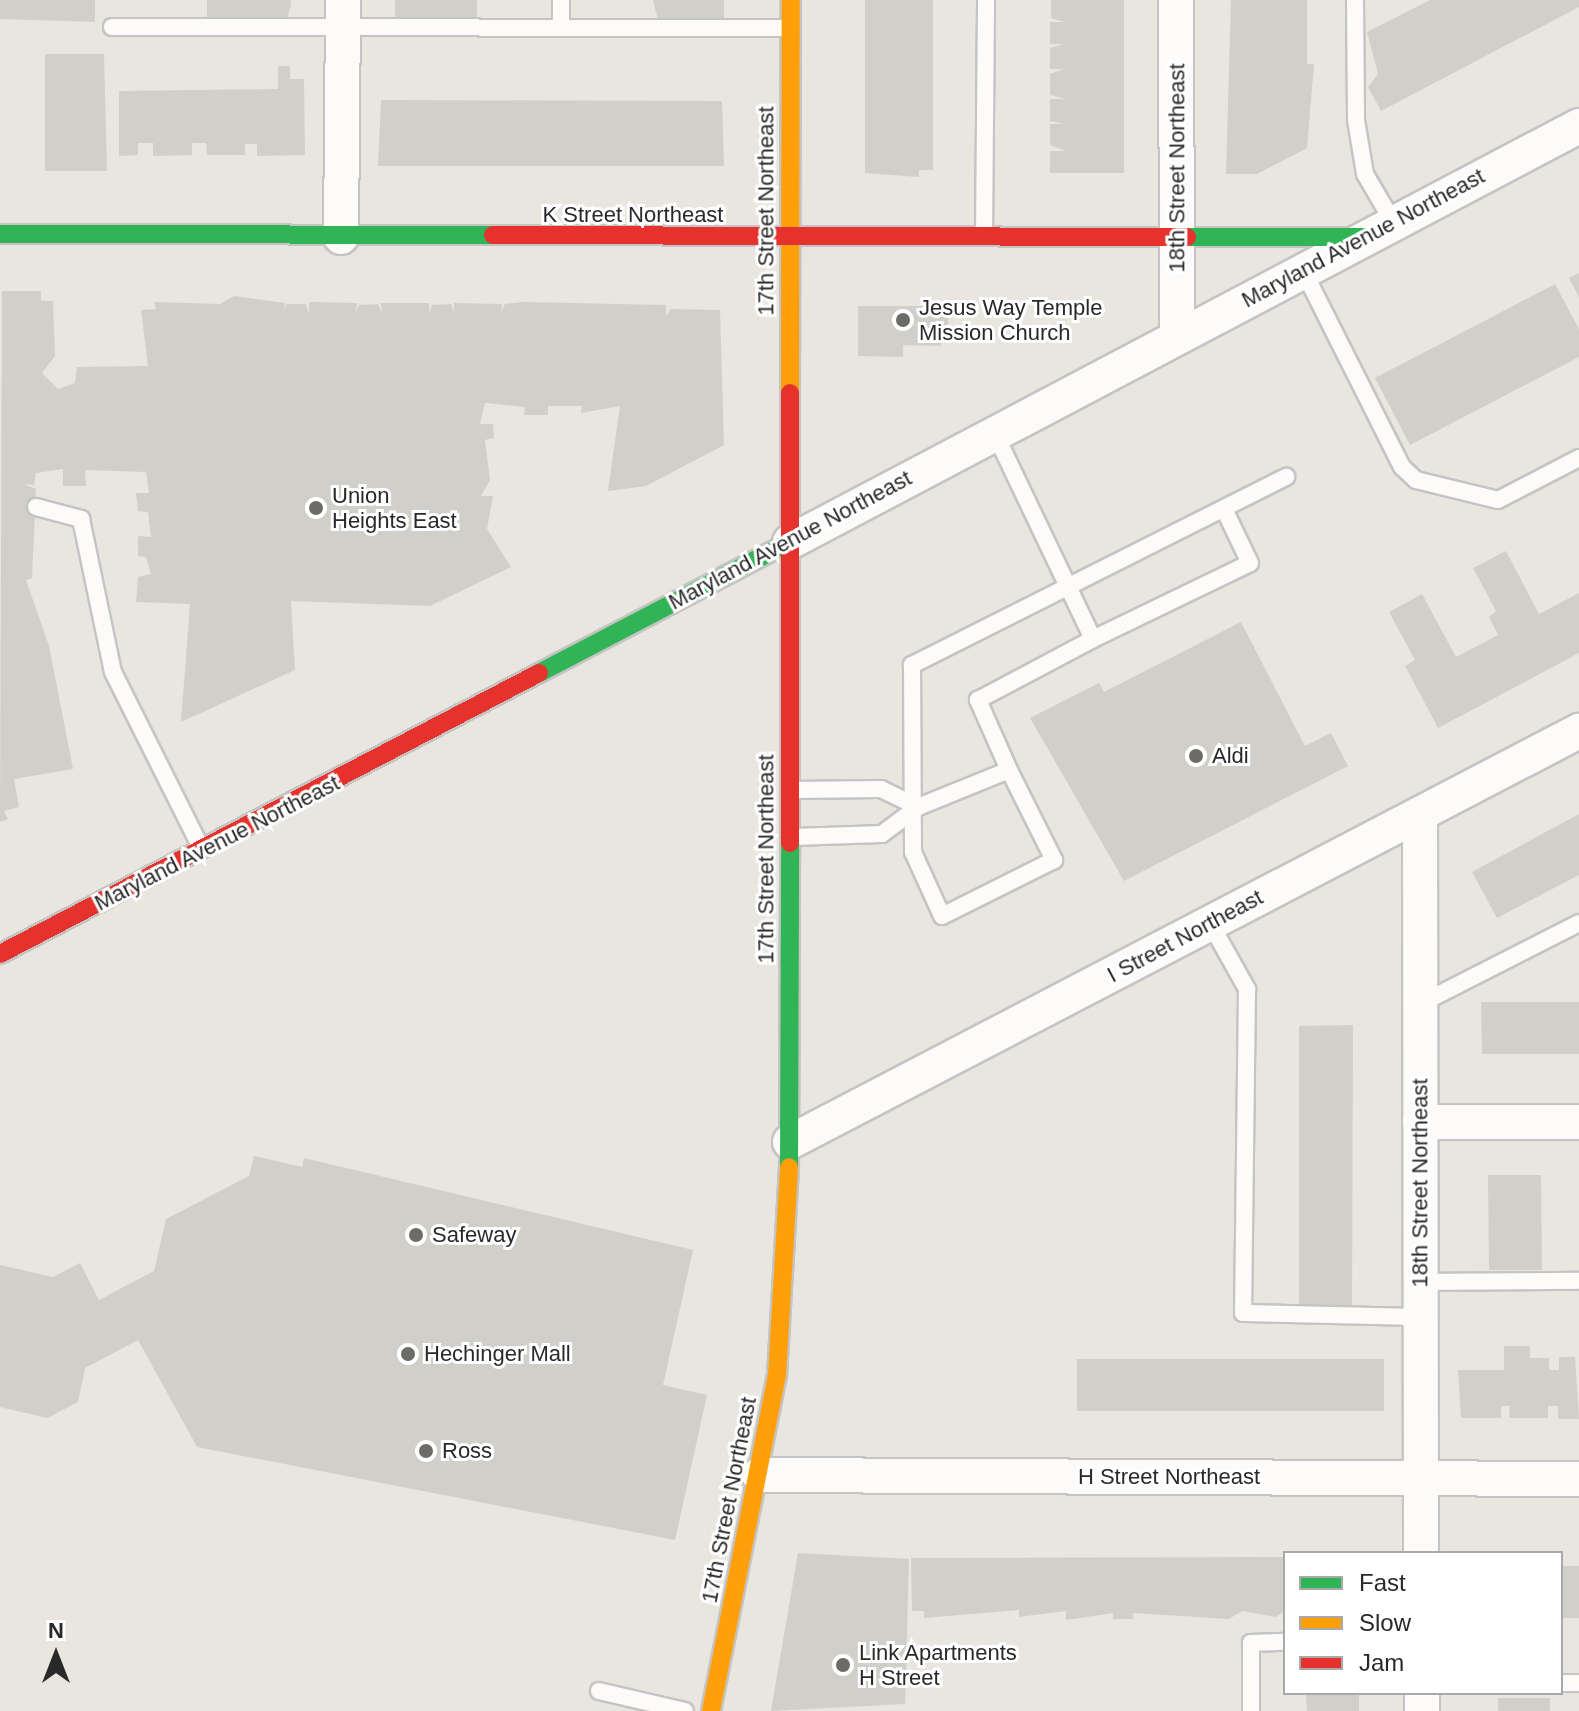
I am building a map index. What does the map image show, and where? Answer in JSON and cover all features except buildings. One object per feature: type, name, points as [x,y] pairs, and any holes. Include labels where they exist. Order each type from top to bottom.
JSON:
[{"type":"street","name":"17th Street Northeast","points":[[711,1711],[759,1475],[784,1320],[790,1142],[791,0]]},
{"type":"street","name":"18th Street Northeast","points":[[1176,0],[1177,335]]},
{"type":"street","points":[[341,237],[343,14]]},
{"type":"street","name":"Maryland Avenue Northeast","points":[[0,954],[203,851],[790,542],[994,430],[1579,126]]},
{"type":"street","name":"K Street Northeast","points":[[0,234],[790,240],[1363,237]]},
{"type":"street","name":"I Street Northeast","points":[[790,1142],[1579,731]]},
{"type":"street","name":"18th Street Northeast","points":[[1420,814],[1421,1551]]},
{"type":"street","points":[[1420,1122],[1579,1122]]},
{"type":"street","name":"H Street Northeast","points":[[759,1475],[1579,1479]]},
{"type":"lane","points":[[561,0],[561,28]]},
{"type":"lane","points":[[984,239],[986,0]]},
{"type":"lane","points":[[1355,0],[1356,120],[1365,174],[1393,222]]},
{"type":"lane","points":[[112,27],[343,14],[561,28],[791,28]]},
{"type":"lane","points":[[1303,270],[1402,467],[1416,480],[1498,500],[1579,458]]},
{"type":"lane","points":[[994,430],[1093,639]]},
{"type":"lane","points":[[1224,509],[1250,563],[1093,639],[978,700],[1054,860],[942,916],[913,852],[918,807],[912,665],[1067,584],[1286,477]]},
{"type":"lane","points":[[36,507],[81,519],[113,672],[203,851]]},
{"type":"lane","points":[[790,838],[882,834],[918,807],[1009,770]]},
{"type":"lane","points":[[790,790],[881,789],[918,807]]},
{"type":"lane","points":[[1210,923],[1247,989],[1243,1313],[1421,1317]]},
{"type":"lane","points":[[1420,1004],[1579,923]]},
{"type":"lane","points":[[1420,1282],[1579,1281]]},
{"type":"lane","points":[[1251,1711],[1251,1643],[1283,1642]]},
{"type":"lane","points":[[599,1691],[685,1711]]},
{"type":"traffic: fast","points":[[0,234],[493,235]]},
{"type":"traffic: fast","points":[[1187,237],[1363,237]]},
{"type":"traffic: fast","points":[[539,673],[790,542]]},
{"type":"traffic: fast","points":[[789,1167],[790,843]]},
{"type":"traffic: slow","points":[[790,393],[791,0]]},
{"type":"traffic: slow","points":[[711,1711],[777,1376],[789,1167]]},
{"type":"traffic: jam","points":[[493,235],[1187,237]]},
{"type":"traffic: jam","points":[[790,393],[790,843]]},
{"type":"traffic: jam","points":[[0,954],[539,673]]},
{"type":"place","name":"Jesus Way Temple Mission Church","points":[[903,320]]},
{"type":"place","name":"Union Heights East","points":[[316,508]]},
{"type":"place","name":"Aldi","points":[[1196,756]]},
{"type":"place","name":"Safeway","points":[[416,1235]]},
{"type":"place","name":"Hechinger Mall","points":[[408,1354]]},
{"type":"place","name":"Ross","points":[[426,1451]]},
{"type":"place","name":"Link Apartments H Street","points":[[843,1665]]}]
